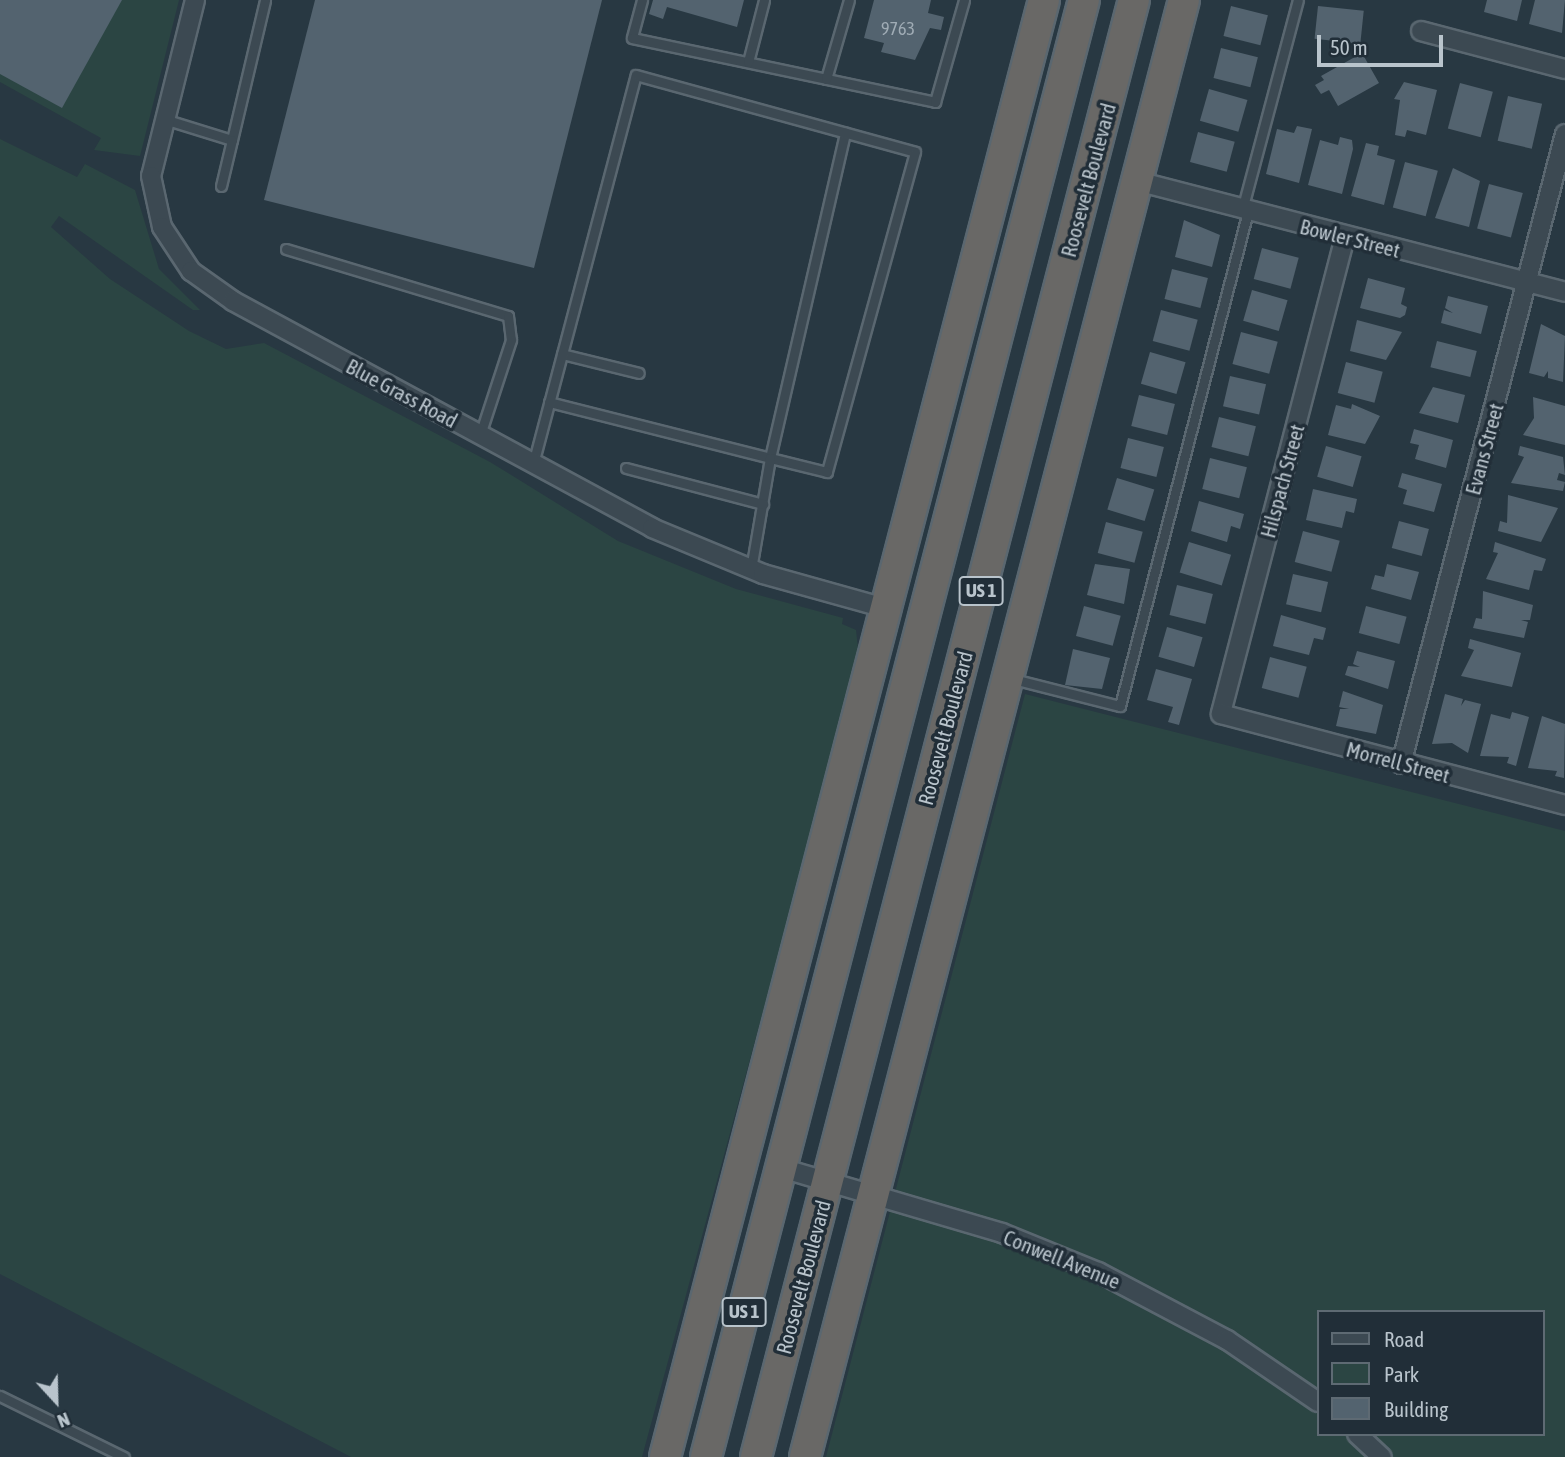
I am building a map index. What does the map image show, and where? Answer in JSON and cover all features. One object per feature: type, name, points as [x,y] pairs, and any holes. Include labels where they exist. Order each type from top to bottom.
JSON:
[{"type":"highway","name":"US 1","points":[[665,1457],[1044,0]]},
{"type":"highway","points":[[1033,39],[1054,0]]},
{"type":"highway","name":"US 1","points":[[706,1457],[1084,0]]},
{"type":"highway","name":"Roosevelt Boulevard","points":[[756,1457],[1134,0]]},
{"type":"highway","name":"US 1","points":[[805,1457],[1184,0]]},
{"type":"street","name":"Blue Grass Road","points":[[195,0],[151,176],[162,227],[191,271],[233,302],[672,538],[751,569],[886,608]]},
{"type":"street","points":[[1421,31],[1565,69]]},
{"type":"street","name":"Evans Street","points":[[1401,764],[1565,134]]},
{"type":"street","name":"Bowler Street","points":[[1136,181],[1565,292]]},
{"type":"street","name":"Hilspach Street","points":[[1231,717],[1221,714],[1345,237]]},
{"type":"street","name":"Morrell Street","points":[[1231,717],[1401,764],[1565,804]]},
{"type":"street","name":"Conwell Avenue","points":[[781,1168],[1002,1233],[1098,1272],[1227,1340],[1316,1401]]},
{"type":"street","points":[[1359,1436],[1382,1457]]},
{"type":"lane","points":[[221,186],[265,0]]},
{"type":"lane","points":[[642,0],[632,38],[935,102],[964,0]]},
{"type":"lane","points":[[748,62],[764,0]]},
{"type":"lane","points":[[826,79],[849,0]]},
{"type":"lane","points":[[1008,677],[1120,706],[1298,0]]},
{"type":"lane","points":[[533,464],[549,402],[636,75],[915,152],[827,472],[549,402]]},
{"type":"lane","points":[[164,119],[232,140]]},
{"type":"lane","points":[[751,569],[770,458],[845,133]]},
{"type":"lane","points":[[286,249],[508,316],[511,340],[480,435]]},
{"type":"lane","points":[[562,354],[639,373]]},
{"type":"lane","points":[[626,468],[762,504]]},
{"type":"lane","points":[[0,1396],[124,1457]]},
{"type":"green space","points":[[122,0],[179,0],[140,156],[94,150],[101,138],[0,82],[0,74]]},
{"type":"green space","points":[[0,139],[77,177],[85,164],[135,190],[159,269],[200,310],[193,310],[59,216],[51,227],[110,279],[189,331],[226,349],[264,343],[490,462],[618,541],[736,589],[843,618],[842,624],[856,630],[859,658],[642,1457],[351,1457],[0,1274]]},
{"type":"green space","points":[[1025,694],[1565,831],[1565,1457],[826,1457]]},
{"type":"building","points":[[0,0],[122,0],[62,108],[0,74]]},
{"type":"building","points":[[315,0],[602,0],[534,268],[264,200]]},
{"type":"building","points":[[653,0],[744,0],[737,27],[667,7],[663,19],[649,14]]},
{"type":"building","points":[[874,0],[931,0],[928,13],[944,17],[941,30],[930,28],[915,60],[881,52],[884,43],[864,38]]},
{"type":"building","points":[[1487,0],[1522,0],[1517,21],[1484,12]]},
{"type":"building","points":[[1535,0],[1565,0],[1562,33],[1529,24]]},
{"type":"building","points":[[1231,6],[1268,15],[1260,45],[1224,36]]},
{"type":"building","points":[[1318,6],[1364,11],[1360,44],[1315,39]]},
{"type":"building","points":[[1221,48],[1258,57],[1250,87],[1214,78]]},
{"type":"building","points":[[1362,53],[1379,83],[1338,106],[1329,90],[1321,94],[1315,85],[1324,80],[1321,76]]},
{"type":"building","points":[[1404,82],[1437,90],[1426,135],[1407,130],[1405,137],[1395,135],[1400,100],[1394,99]]},
{"type":"building","points":[[1460,83],[1493,92],[1481,137],[1448,128]]},
{"type":"building","points":[[1209,89],[1247,100],[1238,132],[1200,121]]},
{"type":"building","points":[[1508,96],[1542,104],[1532,149],[1498,141]]},
{"type":"building","points":[[1297,126],[1312,129],[1299,183],[1266,174],[1277,129],[1294,133]]},
{"type":"building","points":[[1198,132],[1235,142],[1227,172],[1190,162]]},
{"type":"building","points":[[1340,137],[1352,140],[1353,149],[1342,194],[1308,185],[1320,140],[1338,145]]},
{"type":"building","points":[[1366,143],[1379,146],[1377,155],[1395,160],[1384,205],[1351,196]]},
{"type":"building","points":[[1405,162],[1438,171],[1426,216],[1393,207]]},
{"type":"building","points":[[1453,168],[1480,181],[1469,227],[1435,218]]},
{"type":"building","points":[[1489,184],[1523,193],[1511,237],[1477,228]]},
{"type":"building","points":[[1184,220],[1220,235],[1212,267],[1175,257]]},
{"type":"building","points":[[1262,248],[1299,258],[1290,289],[1254,279]]},
{"type":"building","points":[[1172,269],[1208,278],[1200,308],[1165,299]]},
{"type":"building","points":[[1368,278],[1405,288],[1401,304],[1407,307],[1405,315],[1400,318],[1360,308]]},
{"type":"building","points":[[1252,290],[1288,300],[1279,331],[1243,321]]},
{"type":"building","points":[[1448,296],[1488,306],[1481,334],[1441,323],[1444,310],[1453,313],[1445,308]]},
{"type":"building","points":[[1161,310],[1198,320],[1189,351],[1153,341]]},
{"type":"building","points":[[1357,320],[1402,332],[1386,360],[1350,351]]},
{"type":"building","points":[[1541,324],[1565,336],[1563,382],[1548,378],[1548,371],[1544,377],[1529,373]]},
{"type":"building","points":[[1241,332],[1278,342],[1269,374],[1232,364]]},
{"type":"building","points":[[1437,341],[1477,351],[1470,377],[1430,367]]},
{"type":"building","points":[[1150,352],[1186,362],[1176,394],[1141,384]]},
{"type":"building","points":[[1346,362],[1383,372],[1374,403],[1338,393]]},
{"type":"building","points":[[1230,376],[1266,384],[1259,415],[1223,406]]},
{"type":"building","points":[[1433,387],[1465,395],[1458,423],[1419,413]]},
{"type":"building","points":[[1139,395],[1175,404],[1167,435],[1131,426]]},
{"type":"building","points":[[1533,397],[1565,406],[1565,445],[1523,435],[1534,418]]},
{"type":"building","points":[[1352,404],[1380,416],[1365,444],[1328,435],[1336,405],[1351,409]]},
{"type":"building","points":[[1219,417],[1256,426],[1248,456],[1212,447]]},
{"type":"building","points":[[1414,429],[1453,440],[1446,468],[1415,459],[1419,445],[1410,443]]},
{"type":"building","points":[[1128,438],[1164,447],[1156,477],[1121,468]]},
{"type":"building","points":[[1326,446],[1362,456],[1353,487],[1317,477]]},
{"type":"building","points":[[1520,446],[1563,457],[1565,475],[1559,473],[1557,480],[1565,482],[1563,491],[1511,483],[1524,457],[1518,455]]},
{"type":"building","points":[[1210,458],[1247,467],[1239,498],[1202,489]]},
{"type":"building","points":[[1402,473],[1442,484],[1434,512],[1403,504],[1407,490],[1398,487]]},
{"type":"building","points":[[1117,478],[1154,489],[1145,521],[1107,510]]},
{"type":"building","points":[[1313,489],[1357,499],[1354,513],[1346,511],[1342,528],[1306,520]]},
{"type":"building","points":[[1508,495],[1558,508],[1541,542],[1498,531],[1500,521],[1507,523]]},
{"type":"building","points":[[1199,501],[1244,514],[1240,529],[1231,526],[1227,542],[1191,531]]},
{"type":"building","points":[[1399,521],[1429,529],[1422,556],[1392,548]]},
{"type":"building","points":[[1106,522],[1143,532],[1134,563],[1098,553]]},
{"type":"building","points":[[1303,531],[1340,541],[1331,572],[1295,562]]},
{"type":"building","points":[[1189,542],[1231,555],[1222,585],[1180,573]]},
{"type":"building","points":[[1495,542],[1546,559],[1542,571],[1534,570],[1529,590],[1486,579],[1498,553],[1493,552]]},
{"type":"building","points":[[1095,564],[1130,569],[1124,604],[1087,595]]},
{"type":"building","points":[[1387,564],[1419,572],[1411,600],[1371,589],[1375,575],[1384,577]]},
{"type":"building","points":[[1293,574],[1328,582],[1321,612],[1286,604]]},
{"type":"building","points":[[1177,585],[1213,594],[1205,624],[1170,615]]},
{"type":"building","points":[[1483,591],[1533,605],[1530,620],[1521,620],[1528,622],[1524,638],[1473,628],[1476,618],[1482,619]]},
{"type":"building","points":[[1084,606],[1121,616],[1113,646],[1076,636]]},
{"type":"building","points":[[1366,606],[1407,617],[1399,644],[1359,633]]},
{"type":"building","points":[[1281,615],[1326,628],[1323,640],[1314,638],[1309,655],[1273,646]]},
{"type":"building","points":[[1167,627],[1203,637],[1194,667],[1158,657]]},
{"type":"building","points":[[1470,639],[1521,653],[1512,687],[1461,676],[1474,650],[1468,648]]},
{"type":"building","points":[[1073,649],[1110,658],[1102,689],[1065,685]]},
{"type":"building","points":[[1357,651],[1395,661],[1388,689],[1345,675],[1348,666],[1360,667],[1353,664]]},
{"type":"building","points":[[1270,657],[1307,667],[1298,698],[1262,688]]},
{"type":"building","points":[[1156,669],[1192,679],[1179,725],[1168,722],[1173,707],[1147,700]]},
{"type":"building","points":[[1343,691],[1383,705],[1376,734],[1336,726],[1340,709],[1349,709],[1339,707]]},
{"type":"building","points":[[1445,694],[1463,699],[1461,706],[1465,700],[1481,704],[1468,753],[1452,743],[1432,744]]},
{"type":"building","points":[[1512,712],[1529,717],[1516,766],[1507,763],[1509,757],[1480,756],[1491,714],[1510,719]]},
{"type":"building","points":[[1542,716],[1565,724],[1564,778],[1555,776],[1557,771],[1528,768]]}]
